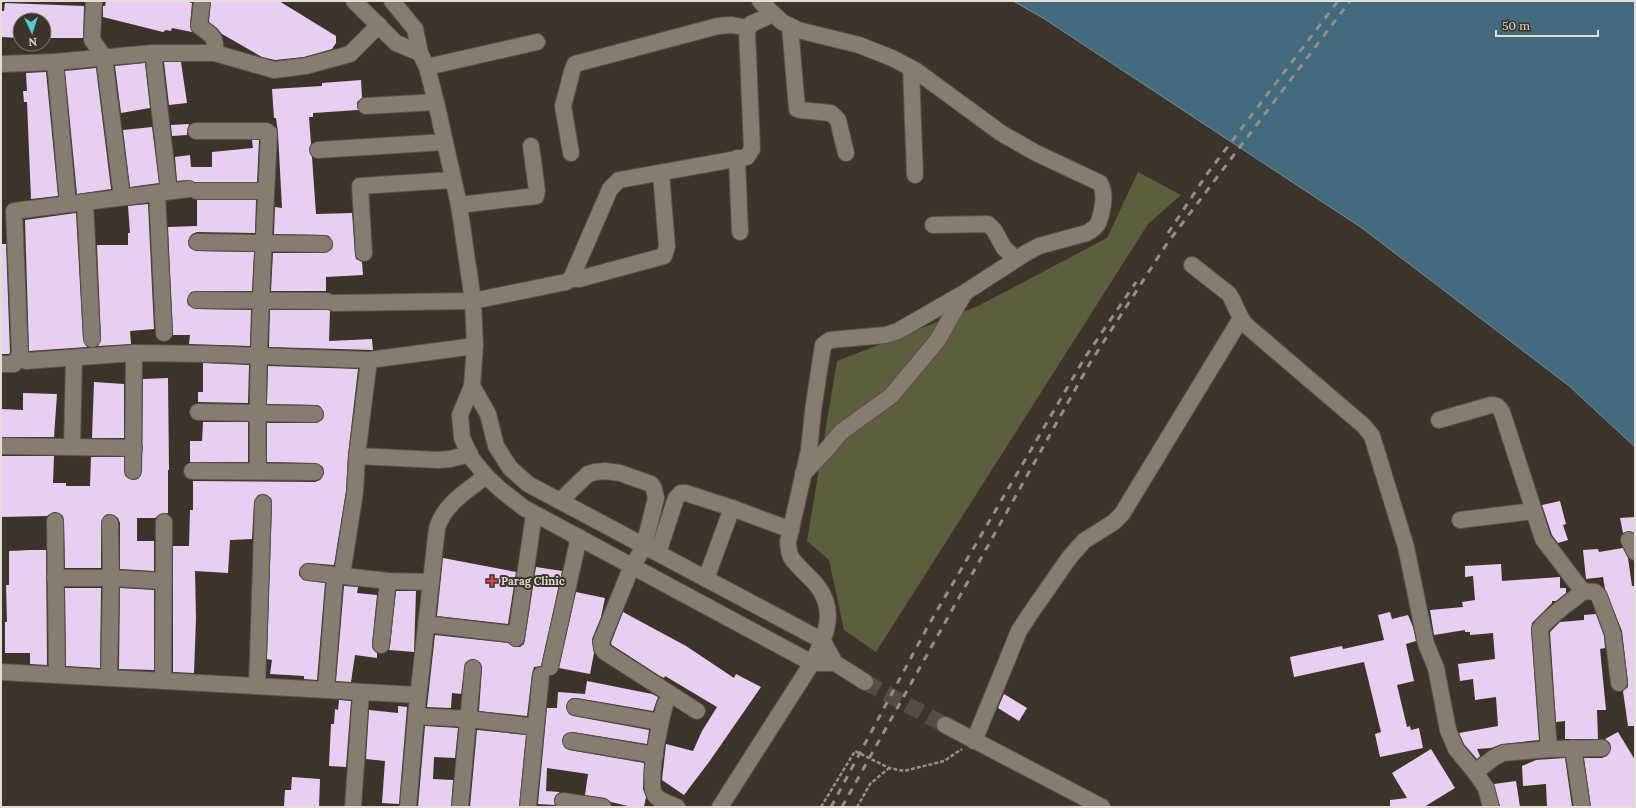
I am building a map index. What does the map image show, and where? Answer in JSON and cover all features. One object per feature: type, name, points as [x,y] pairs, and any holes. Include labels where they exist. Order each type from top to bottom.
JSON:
[{"type":"street","points":[[94,1],[92,40],[104,57],[122,197]]},
{"type":"street","points":[[202,1],[199,26],[213,36],[216,43],[215,53]]},
{"type":"street","points":[[354,1],[396,43],[423,60],[537,42]]},
{"type":"street","points":[[392,1],[415,29],[436,102],[459,205],[473,301],[475,346],[472,386],[460,416],[462,438],[470,454],[486,476],[501,490],[534,514],[812,663],[835,663]]},
{"type":"street","points":[[720,807],[812,663],[823,641],[828,619],[825,601],[818,587],[792,561],[789,553],[788,542],[809,450],[823,345],[830,340],[886,335],[898,331],[964,293],[1039,246],[1087,233],[1094,228],[1098,222],[1104,194],[1100,183],[1036,153],[1001,133],[911,68],[892,58],[859,45],[798,30],[782,22],[760,1]]},
{"type":"street","points":[[572,279],[610,189],[619,180],[747,157],[752,149],[748,28],[751,24],[774,14]]},
{"type":"street","points":[[1,64],[55,62],[153,53],[215,53],[274,70],[306,66],[350,54],[379,25]]},
{"type":"street","points":[[571,152],[563,106],[575,64],[718,26],[732,25],[748,28]]},
{"type":"street","points":[[790,26],[796,106],[800,110],[831,113],[835,116],[838,120],[846,154]]},
{"type":"street","points":[[153,53],[163,192],[164,333]]},
{"type":"street","points":[[55,62],[68,204]]},
{"type":"street","points":[[911,68],[915,175]]},
{"type":"street","points":[[366,106],[436,102]]},
{"type":"street","points":[[196,131],[269,133],[257,414],[258,471]]},
{"type":"street","points":[[318,150],[445,142]]},
{"type":"street","points":[[459,205],[536,196],[537,191],[532,146]]},
{"type":"street","points":[[737,158],[740,232]]},
{"type":"street","points":[[196,300],[330,302],[473,301],[566,282],[572,279],[579,279],[664,256],[667,247],[661,173]]},
{"type":"street","points":[[364,253],[360,186],[453,180]]},
{"type":"street","points":[[1,364],[14,364],[20,354],[7,212],[163,192],[193,190],[266,191]]},
{"type":"street","points":[[85,202],[92,339]]},
{"type":"street","points":[[933,225],[988,224],[994,230],[1004,248],[1016,259]]},
{"type":"street","points":[[197,242],[324,244]]},
{"type":"street","points":[[1192,265],[1229,294],[1233,300],[1240,320],[1364,426],[1372,436],[1406,547],[1426,644],[1436,668],[1448,730],[1456,749],[1486,788],[1491,807]]},
{"type":"street","points":[[803,474],[827,449],[840,432],[891,396],[937,341],[964,293]]},
{"type":"street","points":[[974,740],[1019,631],[1069,558],[1084,541],[1100,529],[1114,522],[1122,514],[1240,320]]},
{"type":"street","points":[[26,361],[134,353],[369,360],[475,346]]},
{"type":"street","points":[[133,470],[134,353]]},
{"type":"street","points":[[72,447],[74,358]]},
{"type":"street","points":[[326,690],[339,575],[355,492],[357,456],[369,360]]},
{"type":"street","points":[[472,386],[488,414],[496,446],[510,468],[528,484],[823,641],[835,663],[865,682]]},
{"type":"street","points":[[1439,420],[1491,405],[1495,405],[1499,408],[1502,412],[1543,539],[1582,592]]},
{"type":"street","points":[[198,412],[315,414]]},
{"type":"street","points":[[1,446],[134,448]]},
{"type":"street","points":[[357,456],[438,460],[450,459],[470,454]]},
{"type":"street","points":[[192,471],[315,472]]},
{"type":"street","points":[[560,501],[588,474],[595,472],[605,471],[620,473],[650,484],[654,489],[656,498],[651,550]]},
{"type":"street","points":[[408,807],[418,695],[437,528],[441,517],[451,504],[486,476]]},
{"type":"street","points":[[697,711],[605,652],[602,648],[601,642],[632,566],[651,550],[678,495],[686,493],[791,530]]},
{"type":"street","points":[[257,686],[263,503]]},
{"type":"street","points":[[706,579],[732,508]]},
{"type":"street","points":[[1460,520],[1533,511]]},
{"type":"street","points":[[426,624],[514,636],[534,514]]},
{"type":"street","points":[[55,521],[57,675]]},
{"type":"street","points":[[163,681],[164,522]]},
{"type":"street","points":[[109,678],[111,578],[110,523]]},
{"type":"street","points":[[528,807],[536,727],[546,671],[579,537]]},
{"type":"street","points":[[308,572],[388,581],[431,582]]},
{"type":"street","points":[[55,578],[111,578],[164,581]]},
{"type":"street","points":[[381,645],[388,581]]},
{"type":"street","points":[[1549,749],[1540,629],[1544,622],[1551,619],[1582,592],[1595,592],[1599,596],[1613,634],[1620,683]]},
{"type":"street","points":[[460,807],[473,668]]},
{"type":"street","points":[[1,672],[418,695]]},
{"type":"street","points":[[353,807],[362,692]]},
{"type":"street","points":[[665,704],[660,722],[652,776],[653,791],[655,803],[677,807]]},
{"type":"street","points":[[575,707],[660,722]]},
{"type":"street","points":[[416,716],[469,719],[536,727]]},
{"type":"street","points":[[945,725],[1102,807]]},
{"type":"street","points":[[571,741],[655,755]]},
{"type":"street","points":[[1573,748],[1582,807]]},
{"type":"street","points":[[1475,772],[1503,753],[1549,749],[1602,748]]},
{"type":"street","points":[[564,801],[602,807]]},
{"type":"path","points":[[821,807],[855,751],[889,768],[904,771],[944,761],[974,740]]},
{"type":"path","points":[[857,807],[870,784],[889,768]]},
{"type":"green space","points":[[1138,172],[1181,195],[1148,224],[876,652],[844,630],[829,560],[807,541],[837,361],[978,306],[1107,238]]},
{"type":"water","points":[[1013,1],[1635,1],[1635,447],[1568,385],[1362,228],[1043,18]]},
{"type":"building","points":[[106,1],[186,1],[192,3],[190,25],[192,32],[172,28],[171,31],[166,30],[163,32],[103,17],[103,6],[105,6]]},
{"type":"building","points":[[211,1],[279,1],[336,36],[336,43],[332,49],[304,57],[275,60],[262,57],[222,34],[209,22]]},
{"type":"building","points":[[5,3],[84,6],[83,38],[52,38],[52,12],[12,12],[12,38],[1,37],[1,11],[4,11]]},
{"type":"building","points":[[164,62],[181,62],[187,103],[169,105]]},
{"type":"building","points":[[145,63],[150,108],[121,113],[115,66]]},
{"type":"building","points":[[96,68],[111,189],[77,194],[65,71]]},
{"type":"building","points":[[46,72],[58,196],[31,199],[27,102],[24,102],[23,91],[27,91],[26,73]]},
{"type":"building","points":[[361,80],[362,98],[357,102],[358,110],[313,113],[313,117],[309,117],[311,144],[309,150],[312,157],[316,214],[352,213],[355,254],[356,259],[362,262],[363,275],[326,277],[326,291],[271,291],[273,253],[324,253],[332,249],[333,244],[329,236],[325,235],[274,234],[275,207],[282,208],[278,133],[276,118],[274,118],[272,89],[322,86],[322,83]]},
{"type":"building","points":[[189,124],[187,135],[172,136],[171,125]]},
{"type":"building","points":[[152,127],[159,183],[130,187],[123,130]]},
{"type":"building","points":[[252,140],[259,140],[257,182],[177,181],[175,157],[190,155],[191,167],[212,167],[212,152],[253,148]]},
{"type":"building","points":[[197,200],[256,200],[255,233],[197,232],[192,234],[188,241],[189,247],[196,251],[254,252],[252,291],[196,291],[191,292],[187,300],[188,305],[196,309],[251,310],[250,346],[189,344],[190,335],[173,335],[168,227],[197,226]]},
{"type":"building","points":[[148,204],[154,329],[130,331],[131,344],[98,346],[101,339],[97,245],[128,245],[128,233],[130,233],[128,206]]},
{"type":"building","points":[[76,213],[83,339],[87,347],[29,351],[25,220]]},
{"type":"building","points":[[1,244],[6,244],[9,354],[1,354]]},
{"type":"building","points":[[270,310],[328,310],[330,311],[329,341],[372,339],[373,350],[269,347]]},
{"type":"building","points":[[203,363],[249,365],[248,403],[198,402],[198,392],[203,392]]},
{"type":"building","points":[[268,366],[358,369],[348,455],[346,491],[334,565],[309,563],[304,564],[299,571],[299,575],[303,580],[325,583],[317,680],[304,679],[304,676],[270,674],[272,660],[267,659],[272,503],[271,498],[264,494],[258,495],[254,502],[252,539],[230,540],[228,573],[195,571],[196,618],[194,673],[173,672],[173,546],[189,546],[190,510],[193,510],[193,481],[315,482],[320,480],[323,476],[323,467],[315,463],[267,462],[267,423],[315,423],[323,419],[324,414],[320,406],[316,405],[267,404]]},
{"type":"building","points":[[168,378],[168,513],[160,514],[155,518],[137,518],[137,541],[154,541],[154,571],[120,569],[120,523],[118,518],[114,515],[105,515],[101,523],[101,568],[65,568],[64,521],[63,516],[59,513],[54,512],[47,516],[1,517],[1,456],[54,456],[53,483],[66,483],[66,486],[90,486],[91,457],[124,457],[125,476],[133,480],[138,479],[142,471],[143,379]]},
{"type":"building","points":[[94,382],[124,384],[124,438],[92,438]]},
{"type":"building","points":[[23,393],[57,394],[54,437],[1,437],[1,409],[23,410]]},
{"type":"building","points":[[203,422],[248,422],[248,462],[190,462],[190,441],[202,441]]},
{"type":"building","points":[[1560,501],[1566,524],[1563,525],[1568,540],[1558,543],[1552,535],[1542,505]]},
{"type":"building","points":[[1635,517],[1635,533],[1629,531],[1623,533],[1620,518]]},
{"type":"building","points":[[1623,548],[1628,558],[1632,586],[1635,586],[1635,726],[1628,726],[1623,691],[1628,687],[1628,682],[1622,631],[1605,589],[1603,577],[1586,579],[1583,550],[1598,549],[1599,552]]},
{"type":"building","points":[[46,550],[47,665],[30,664],[30,653],[5,653],[5,622],[7,622],[6,585],[9,585],[9,551]]},
{"type":"building","points":[[443,558],[516,572],[508,624],[437,616]]},
{"type":"building","points":[[1501,564],[1502,581],[1560,577],[1560,588],[1566,588],[1566,593],[1556,601],[1552,601],[1552,603],[1532,623],[1531,629],[1539,740],[1502,744],[1491,748],[1477,749],[1480,756],[1477,759],[1464,744],[1459,733],[1498,726],[1496,697],[1475,700],[1473,679],[1460,681],[1458,664],[1495,659],[1493,633],[1470,635],[1470,632],[1465,632],[1465,630],[1434,635],[1430,610],[1463,607],[1462,602],[1475,600],[1473,576],[1465,577],[1465,566]]},
{"type":"building","points":[[536,567],[562,571],[541,666],[534,667],[532,674],[527,716],[479,711],[482,668],[481,664],[474,659],[465,663],[461,694],[452,693],[451,708],[427,707],[435,635],[508,643],[514,647],[520,647],[524,644],[525,639]]},
{"type":"building","points":[[344,586],[358,587],[357,593],[377,595],[372,644],[373,649],[377,653],[377,658],[355,655],[351,682],[336,681]]},
{"type":"building","points":[[65,588],[101,588],[100,668],[66,666]]},
{"type":"building","points":[[120,588],[154,590],[154,670],[119,669]]},
{"type":"building","points":[[396,591],[416,591],[414,652],[389,650]]},
{"type":"building","points":[[576,592],[605,598],[601,617],[592,639],[594,653],[590,674],[559,668]]},
{"type":"building","points":[[623,612],[686,646],[734,678],[736,674],[761,687],[684,795],[662,780],[666,744],[693,751],[702,731],[717,707],[665,676],[664,678],[660,676],[612,645],[611,643]]},
{"type":"building","points":[[1390,612],[1392,619],[1408,615],[1413,627],[1416,641],[1406,644],[1414,681],[1397,685],[1407,727],[1410,726],[1411,730],[1419,728],[1423,748],[1380,757],[1375,734],[1381,732],[1364,662],[1294,677],[1290,657],[1342,646],[1343,649],[1384,640],[1378,615]]},
{"type":"building","points":[[1596,614],[1604,636],[1605,648],[1600,649],[1606,710],[1597,710],[1598,739],[1565,739],[1565,721],[1556,722],[1550,632],[1560,622],[1584,620],[1584,615]]},
{"type":"building","points":[[587,681],[652,694],[658,697],[653,711],[577,698],[572,698],[568,701],[566,706],[569,714],[573,716],[649,730],[647,744],[573,732],[564,735],[562,740],[565,748],[569,750],[644,763],[643,789],[646,797],[644,807],[632,807],[611,802],[605,798],[585,795],[588,774],[547,768],[546,791],[560,792],[554,799],[555,805],[538,804],[547,708],[557,708],[558,692],[585,694]]},
{"type":"building","points":[[1004,694],[1027,708],[1019,721],[998,708]]},
{"type":"building","points":[[339,700],[351,701],[346,767],[329,766],[331,724],[334,724],[335,709],[338,710]]},
{"type":"building","points":[[398,706],[407,707],[399,804],[382,803],[385,761],[366,759],[369,710],[398,713]]},
{"type":"building","points":[[425,726],[458,728],[455,758],[434,757],[433,779],[453,780],[451,807],[418,807]]},
{"type":"building","points":[[477,730],[526,735],[519,807],[470,807]]},
{"type":"building","points":[[1618,732],[1635,760],[1635,807],[1591,807],[1584,758],[1602,758],[1607,756],[1611,747],[1610,743],[1605,739]]},
{"type":"building","points":[[1431,749],[1455,788],[1424,807],[1390,807],[1390,800],[1407,798],[1392,773]]},
{"type":"building","points":[[1565,758],[1572,807],[1547,807],[1546,784],[1523,786],[1522,766],[1536,760]]},
{"type":"building","points":[[292,777],[320,779],[319,807],[284,807],[285,790],[291,790]]},
{"type":"building","points":[[1516,781],[1520,807],[1500,807],[1494,784]]},
{"type":"tunnel","points":[[865,682],[945,725]]},
{"type":"railway","points":[[1168,233],[1207,174],[1338,1]]},
{"type":"railway","points":[[842,807],[1090,363],[1166,245],[1350,1]]},
{"type":"railway","points":[[831,807],[928,626],[1084,359],[1136,282]]},
{"type":"place","name":"Parag Clinic","points":[[492,581]]}]
